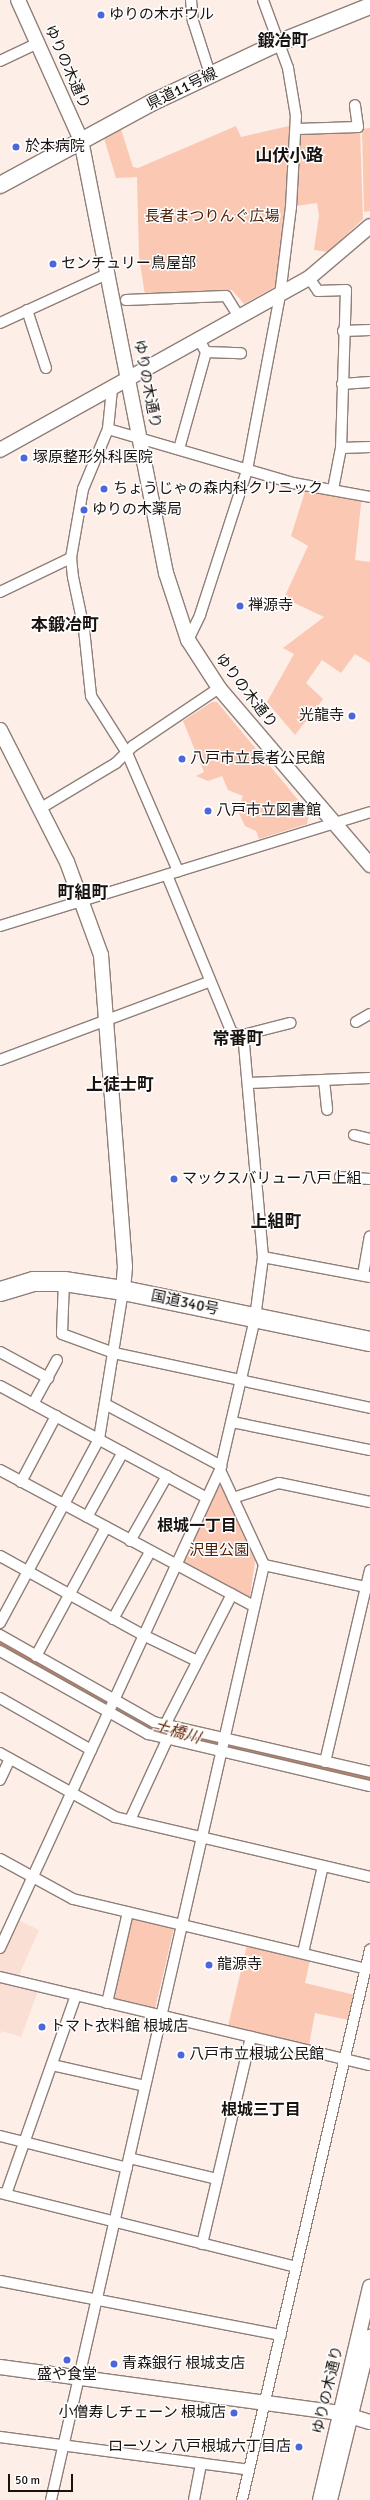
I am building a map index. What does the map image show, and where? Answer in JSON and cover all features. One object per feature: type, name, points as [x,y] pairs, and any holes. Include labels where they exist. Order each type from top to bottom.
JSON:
[{"type":"highway","name":"国道340号","points":[[0,1291],[33,1281],[64,1281],[123,1290],[370,1341]]},
{"type":"main road","name":"県道11号線","points":[[0,185],[81,140],[210,74],[278,43],[370,6]]},
{"type":"street","name":"ゆりの木通り","points":[[18,0],[81,140],[130,379],[166,573],[188,640],[219,688],[370,865]]},
{"type":"street","points":[[191,0],[193,21],[210,74]]},
{"type":"street","points":[[188,640],[200,615],[247,470],[280,295],[297,129],[288,68],[263,0]]},
{"type":"street","points":[[0,61],[38,43]]},
{"type":"street","points":[[297,129],[358,127],[355,105]]},
{"type":"street","points":[[0,450],[309,278],[370,226]]},
{"type":"street","points":[[0,323],[109,273]]},
{"type":"street","points":[[309,278],[318,291],[346,290],[343,331],[341,448],[333,489]]},
{"type":"street","points":[[126,300],[226,296],[239,317]]},
{"type":"street","points":[[27,310],[46,368]]},
{"type":"street","points":[[343,331],[370,330]]},
{"type":"street","points":[[179,449],[206,352],[199,340]]},
{"type":"street","points":[[206,352],[241,353]]},
{"type":"street","points":[[342,384],[370,382]]},
{"type":"street","points":[[112,389],[108,428],[83,489],[71,558],[91,696],[127,753],[178,871]]},
{"type":"street","points":[[108,428],[247,470],[370,497]]},
{"type":"street","points":[[341,448],[370,447]]},
{"type":"street","points":[[0,592],[71,558]]},
{"type":"street","points":[[41,808],[127,753],[219,688]]},
{"type":"street","points":[[0,730],[41,808],[82,899],[101,955],[104,1022],[124,1259],[123,1290],[100,1439],[0,1623]]},
{"type":"street","points":[[0,926],[82,899],[167,875],[370,812]]},
{"type":"street","points":[[167,875],[209,982],[232,1033],[243,1035],[290,1023]]},
{"type":"street","points":[[0,1060],[209,982]]},
{"type":"street","points":[[356,1022],[370,1014]]},
{"type":"street","points":[[0,1948],[34,1877],[205,1497],[221,1468],[255,1318],[263,1257],[249,1083],[243,1035]]},
{"type":"street","points":[[249,1083],[370,1078]]},
{"type":"street","points":[[324,1080],[327,1110]]},
{"type":"street","points":[[354,1135],[370,1139]]},
{"type":"street","points":[[340,1177],[370,1179]]},
{"type":"street","points":[[263,1257],[366,1276],[370,1237]]},
{"type":"street","points":[[64,1281],[62,1334],[114,1354],[370,1408]]},
{"type":"street","points":[[0,1352],[48,1378]]},
{"type":"street","points":[[34,1404],[57,1360]]},
{"type":"street","points":[[0,1386],[205,1497]]},
{"type":"street","points":[[51,2500],[264,1565],[221,1468],[106,1404]]},
{"type":"street","points":[[21,1482],[56,1416]]},
{"type":"street","points":[[232,1422],[370,1450]]},
{"type":"street","points":[[87,1517],[123,1452]]},
{"type":"street","points":[[0,1470],[150,1552],[254,1606]]},
{"type":"street","points":[[130,1541],[167,1476]]},
{"type":"street","points":[[233,1498],[279,1483],[370,1502]]},
{"type":"street","points":[[36,1656],[106,1527]]},
{"type":"street","points":[[113,1619],[150,1552]]},
{"type":"street","points":[[0,1556],[142,1636],[197,1661]]},
{"type":"street","points":[[264,1565],[368,1588]]},
{"type":"street","points":[[325,1762],[368,1588],[370,1570]]},
{"type":"street","points":[[165,1725],[232,1594]]},
{"type":"street","points":[[0,1635],[114,1700],[165,1725],[370,1772]]},
{"type":"street","points":[[0,1651],[108,1711],[167,1740],[370,1786]]},
{"type":"street","points":[[0,1698],[91,1750]]},
{"type":"street","points":[[130,1820],[167,1740]]},
{"type":"street","points":[[0,1753],[115,1817],[370,1877]]},
{"type":"street","points":[[0,1780],[10,1759]]},
{"type":"street","points":[[0,1859],[73,1899],[366,1968]]},
{"type":"street","points":[[303,1953],[323,1866]]},
{"type":"street","points":[[107,2003],[128,1912]]},
{"type":"street","points":[[242,2500],[370,1950]]},
{"type":"street","points":[[0,1977],[370,2065]]},
{"type":"street","points":[[76,1995],[24,2142],[3,2194],[296,2267]]},
{"type":"street","points":[[202,2244],[251,2037]]},
{"type":"street","points":[[52,2065],[145,2086]]},
{"type":"street","points":[[0,2136],[128,2163],[217,2179]]},
{"type":"street","points":[[0,2281],[281,2335]]},
{"type":"street","name":"ゆりの木通り","points":[[330,2500],[370,2287]]},
{"type":"street","name":"ゆりの木通り","points":[[320,2500],[370,2337]]},
{"type":"street","points":[[0,2367],[346,2414],[370,2422]]},
{"type":"street","points":[[346,2414],[370,2412]]},
{"type":"street","points":[[0,2437],[249,2470]]},
{"type":"street","points":[[194,2500],[201,2464]]},
{"type":"shaded area","points":[[18,1920],[39,1930],[14,1986],[38,1991],[21,2037],[1,2031],[0,2034],[0,1931],[11,1936]]},
{"type":"green space","name":"長者まつりんぐ広場","points":[[293,125],[278,285],[244,304],[232,290],[145,295],[139,257],[137,177],[116,178],[103,135],[120,126],[133,167],[138,168],[236,126],[241,137]]},
{"type":"green space","points":[[370,128],[370,211],[364,212],[362,129]]},
{"type":"green space","name":"長者まつりんぐ広場","points":[[360,130],[363,219],[328,252],[314,250],[319,215],[317,203],[295,206],[300,131]]},
{"type":"green space","points":[[307,485],[362,495],[355,560],[370,562],[370,663],[355,654],[341,673],[322,660],[306,683],[323,699],[295,735],[267,702],[294,654],[283,648],[324,617],[284,598],[308,546],[291,536]]},
{"type":"green space","points":[[212,702],[217,702],[309,813],[307,824],[259,839],[256,831],[245,826],[238,811],[243,796],[228,790],[222,776],[208,781],[196,776],[204,772],[183,721]]},
{"type":"green space","name":"沢里公園","points":[[222,1486],[255,1561],[250,1596],[247,1598],[181,1562],[216,1487]]},
{"type":"green space","points":[[132,1917],[174,1928],[155,2009],[114,2000],[112,1996]]},
{"type":"green space","points":[[247,1945],[310,1960],[305,1983],[355,1995],[349,2020],[315,2013],[309,2045],[228,2026]]},
{"type":"waterway","name":"土橋川","points":[[0,1643],[156,1729],[370,1779]]},
{"type":"place","name":"ゆりの木ボウル","points":[[101,15]]},
{"type":"place","name":"於本病院","points":[[16,147]]},
{"type":"place","name":"センチュリー鳥屋部","points":[[53,264]]},
{"type":"place","name":"塚原整形外科医院","points":[[24,458]]},
{"type":"place","name":"ちょうじゃの森内科クリニック","points":[[104,489]]},
{"type":"place","name":"ゆりの木薬局","points":[[84,510]]},
{"type":"place","name":"禅源寺","points":[[240,606]]},
{"type":"place","name":"光龍寺","points":[[352,716]]},
{"type":"place","name":"八戸市立長者公民館","points":[[182,759]]},
{"type":"place","name":"八戸市立図書館","points":[[208,811]]},
{"type":"place","name":"マックスバリュー八戸上組","points":[[174,1179]]},
{"type":"place","name":"龍源寺","points":[[209,1965]]},
{"type":"place","name":"トマト衣料館 根城店","points":[[42,2027]]},
{"type":"place","name":"八戸市立根城公民館","points":[[181,2055]]},
{"type":"place","name":"盛や食堂","points":[[67,2360]]},
{"type":"place","name":"青森銀行 根城支店","points":[[114,2364]]},
{"type":"place","name":"小僧寿しチェーン 根城店","points":[[234,2413]]},
{"type":"place","name":"ローソン 八戸根城六丁目店","points":[[299,2447]]},
{"type":"district","name":"鍛冶町","points":[[283,41]]},
{"type":"district","name":"山伏小路","points":[[289,156]]},
{"type":"district","name":"本鍛冶町","points":[[65,625]]},
{"type":"district","name":"町組町","points":[[83,893]]},
{"type":"district","name":"常番町","points":[[238,1039]]},
{"type":"district","name":"上徒士町","points":[[120,1085]]},
{"type":"district","name":"上組町","points":[[276,1222]]},
{"type":"district","name":"根城一丁目","points":[[197,1526]]},
{"type":"district","name":"根城三丁目","points":[[261,2110]]}]
